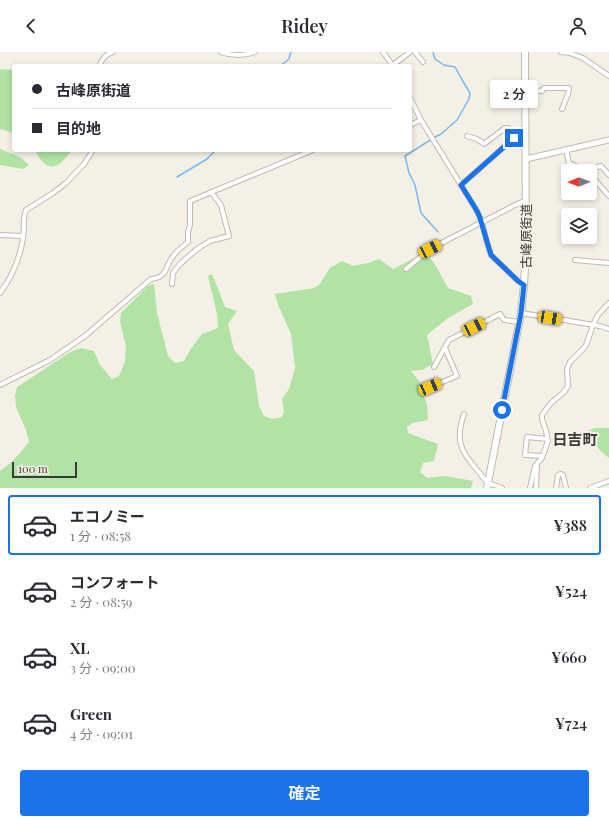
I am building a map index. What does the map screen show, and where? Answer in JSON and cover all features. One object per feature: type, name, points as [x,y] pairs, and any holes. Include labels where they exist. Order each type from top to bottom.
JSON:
[{"type":"main road","name":"古峰原街道","points":[[487,485],[521,313],[524,285],[526,251],[525,52]]},
{"type":"street","points":[[100,64],[106,55],[113,52]]},
{"type":"street","points":[[221,52],[231,55],[255,52]]},
{"type":"street","points":[[383,52],[392,64]]},
{"type":"street","points":[[395,64],[410,52]]},
{"type":"street","points":[[415,52],[423,62]]},
{"type":"street","points":[[561,52],[570,53],[583,58],[609,76]]},
{"type":"street","points":[[525,90],[542,91],[544,88],[568,88],[568,94],[562,109]]},
{"type":"street","points":[[412,102],[421,120],[477,211],[482,222],[491,255],[524,285]]},
{"type":"street","points":[[412,124],[421,120]]},
{"type":"street","points":[[467,136],[477,139],[484,144],[505,128],[508,128],[514,138],[522,140],[526,139]]},
{"type":"street","points":[[461,185],[514,138]]},
{"type":"street","points":[[526,159],[609,140]]},
{"type":"street","points":[[566,150],[570,163],[572,164]]},
{"type":"street","points":[[0,293],[15,267],[21,249],[24,236],[24,214],[26,210],[66,183],[84,164],[92,152]]},
{"type":"street","points":[[0,386],[50,360],[85,336],[151,279],[159,278],[164,273],[174,255],[188,242],[190,201],[308,152]]},
{"type":"street","points":[[597,167],[601,166],[609,175]]},
{"type":"street","points":[[597,182],[609,196]]},
{"type":"street","points":[[172,284],[173,273],[196,249],[210,241],[229,236],[221,205],[211,192]]},
{"type":"street","points":[[406,269],[430,249],[519,203],[526,201]]},
{"type":"street","points":[[0,235],[24,236]]},
{"type":"street","points":[[575,260],[609,263]]},
{"type":"street","points":[[530,488],[535,466],[542,456],[548,441],[542,415],[551,403],[563,393],[568,386],[568,369],[570,362],[586,345],[598,315],[609,303]]},
{"type":"street","points":[[521,313],[609,329]]},
{"type":"street","points":[[434,367],[449,340],[500,314],[504,320],[519,322]]},
{"type":"street","points":[[430,387],[457,376],[445,348]]},
{"type":"street","points":[[464,414],[460,425],[461,447],[487,485],[498,485],[502,488]]},
{"type":"street","points":[[542,456],[525,455],[527,437],[547,439]]},
{"type":"street","points":[[536,488],[538,463]]},
{"type":"street","points":[[556,488],[558,475],[561,474],[563,475],[566,488]]},
{"type":"street","points":[[590,488],[609,481]]},
{"type":"green space","points":[[0,69],[12,70],[12,132],[0,129]]},
{"type":"green space","points":[[0,149],[20,157],[29,165],[23,169],[0,165]]},
{"type":"green space","points":[[36,152],[70,152],[63,161],[55,166],[46,165]]},
{"type":"green space","points":[[424,253],[433,261],[448,288],[471,296],[473,304],[448,318],[427,335],[433,364],[422,370],[411,371],[419,381],[427,405],[428,420],[413,423],[407,427],[408,433],[438,444],[434,461],[423,463],[420,472],[427,478],[445,476],[473,481],[471,488],[0,488],[0,471],[19,454],[29,442],[26,430],[16,407],[15,396],[17,387],[72,351],[81,348],[94,351],[100,365],[112,379],[119,376],[125,362],[126,347],[120,321],[121,313],[148,286],[154,284],[157,313],[168,356],[175,363],[184,361],[202,334],[218,328],[217,314],[208,276],[212,274],[225,307],[237,311],[228,324],[234,350],[254,371],[259,406],[264,416],[272,419],[282,417],[284,411],[282,399],[289,389],[295,368],[291,334],[275,294],[314,288],[319,285],[330,268],[342,261],[353,266],[379,259],[393,269]]},
{"type":"green space","points":[[595,428],[609,428],[609,458],[599,449],[591,438],[589,430]]},
{"type":"waterway","points":[[283,64],[289,59],[291,52]]},
{"type":"waterway","points":[[412,152],[441,134],[457,120],[469,99],[470,93],[455,67],[444,65],[435,59],[433,52]]},
{"type":"waterway","points":[[177,177],[207,159],[214,152]]},
{"type":"waterway","points":[[411,152],[405,156],[409,173],[415,185],[421,213],[438,232]]},
{"type":"district","name":"日吉町","points":[[575,439]]},
{"type":"route","points":[[502,410],[521,313],[524,285],[491,255],[482,222],[461,185],[514,138]]}]
